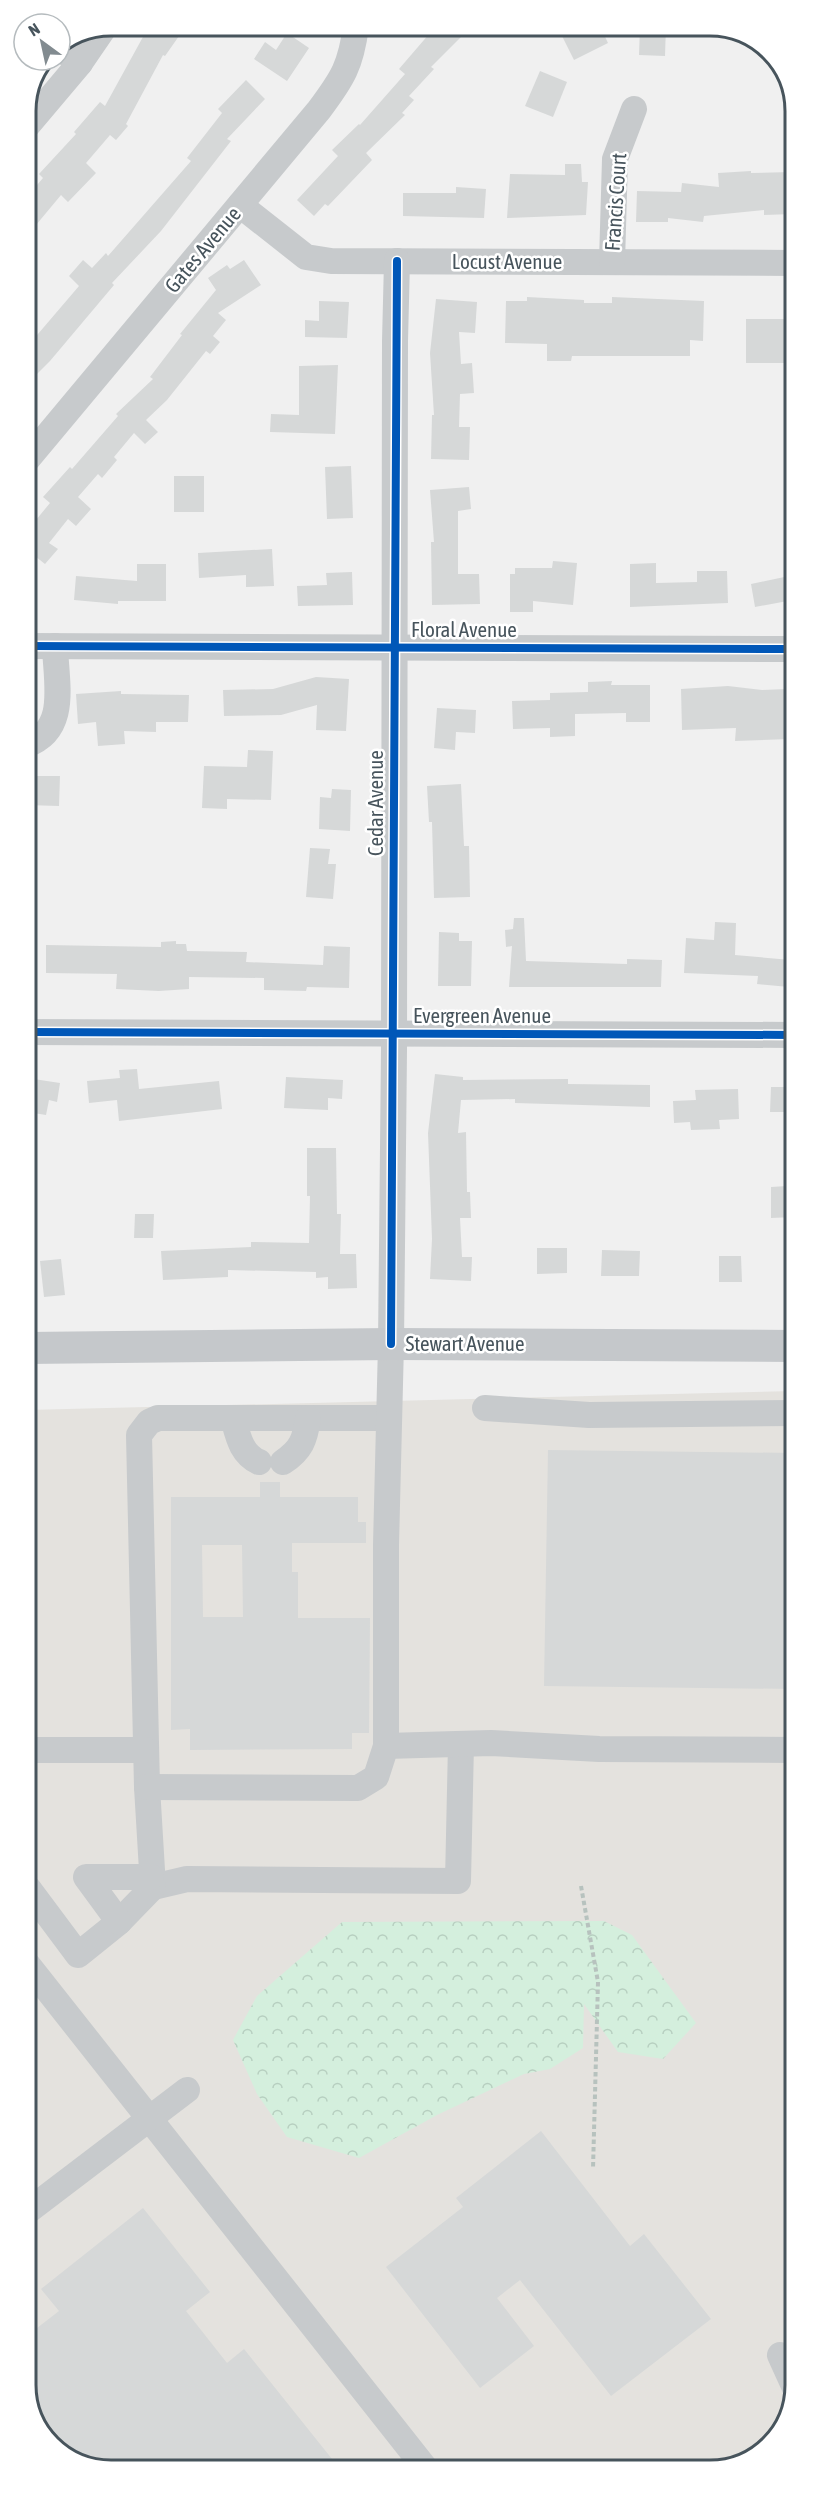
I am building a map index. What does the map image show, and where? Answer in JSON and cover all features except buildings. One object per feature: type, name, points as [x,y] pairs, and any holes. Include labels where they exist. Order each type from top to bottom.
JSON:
[{"type":"main road","name":"Stewart Avenue","points":[[36,1348],[392,1344],[785,1346]]},
{"type":"street","name":"Gates Avenue","points":[[36,449],[240,205],[344,76],[354,36]]},
{"type":"street","points":[[72,53],[90,39]]},
{"type":"street","points":[[36,111],[60,72]]},
{"type":"street","name":"Francis Court","points":[[612,262],[615,159],[634,109]]},
{"type":"street","name":"Locust Avenue","points":[[240,205],[306,257],[331,261],[785,263]]},
{"type":"street","name":"Cedar Avenue","points":[[147,1787],[358,1788],[376,1777],[386,1746],[386,1545],[392,1344],[397,261]]},
{"type":"street","name":"Floral Avenue","points":[[36,646],[785,649]]},
{"type":"street","points":[[36,742],[42,740],[51,729],[57,716],[55,646]]},
{"type":"street","name":"Evergreen Avenue","points":[[36,1032],[785,1035]]},
{"type":"street","points":[[485,1408],[589,1415],[785,1413]]},
{"type":"street","points":[[36,1899],[78,1955],[119,1922],[152,1882],[147,1787],[139,1434],[148,1422],[158,1418],[389,1418]]},
{"type":"street","points":[[233,1418],[241,1446],[251,1459],[271,1462],[301,1448],[308,1418]]},
{"type":"street","points":[[386,1746],[490,1743],[599,1749],[785,1750]]},
{"type":"street","points":[[119,1922],[86,1877],[152,1882],[187,1880],[458,1881],[461,1744]]},
{"type":"street","points":[[36,1750],[146,1750]]},
{"type":"street","points":[[36,1975],[419,2460]]},
{"type":"street","points":[[36,2205],[187,2090]]},
{"type":"street","points":[[780,2355],[785,2366]]},
{"type":"path","points":[[581,1886],[598,1982],[593,2169]]},
{"type":"shaded area","points":[[785,1391],[785,2385],[781,2409],[775,2423],[770,2431],[752,2447],[739,2454],[710,2460],[106,2460],[96,2459],[73,2450],[65,2445],[49,2427],[42,2414],[36,2385],[36,1410]]},
{"type":"green space","points":[[604,1921],[632,1935],[696,2023],[663,2059],[618,2052],[584,2004],[583,2048],[550,2069],[524,2074],[437,2115],[359,2158],[287,2137],[257,2094],[233,2040],[257,1996],[342,1922]]},
{"type":"cycle path","points":[[391,1344],[397,261]]},
{"type":"cycle path","points":[[36,646],[785,649]]},
{"type":"cycle path","points":[[36,1032],[785,1035]]}]
